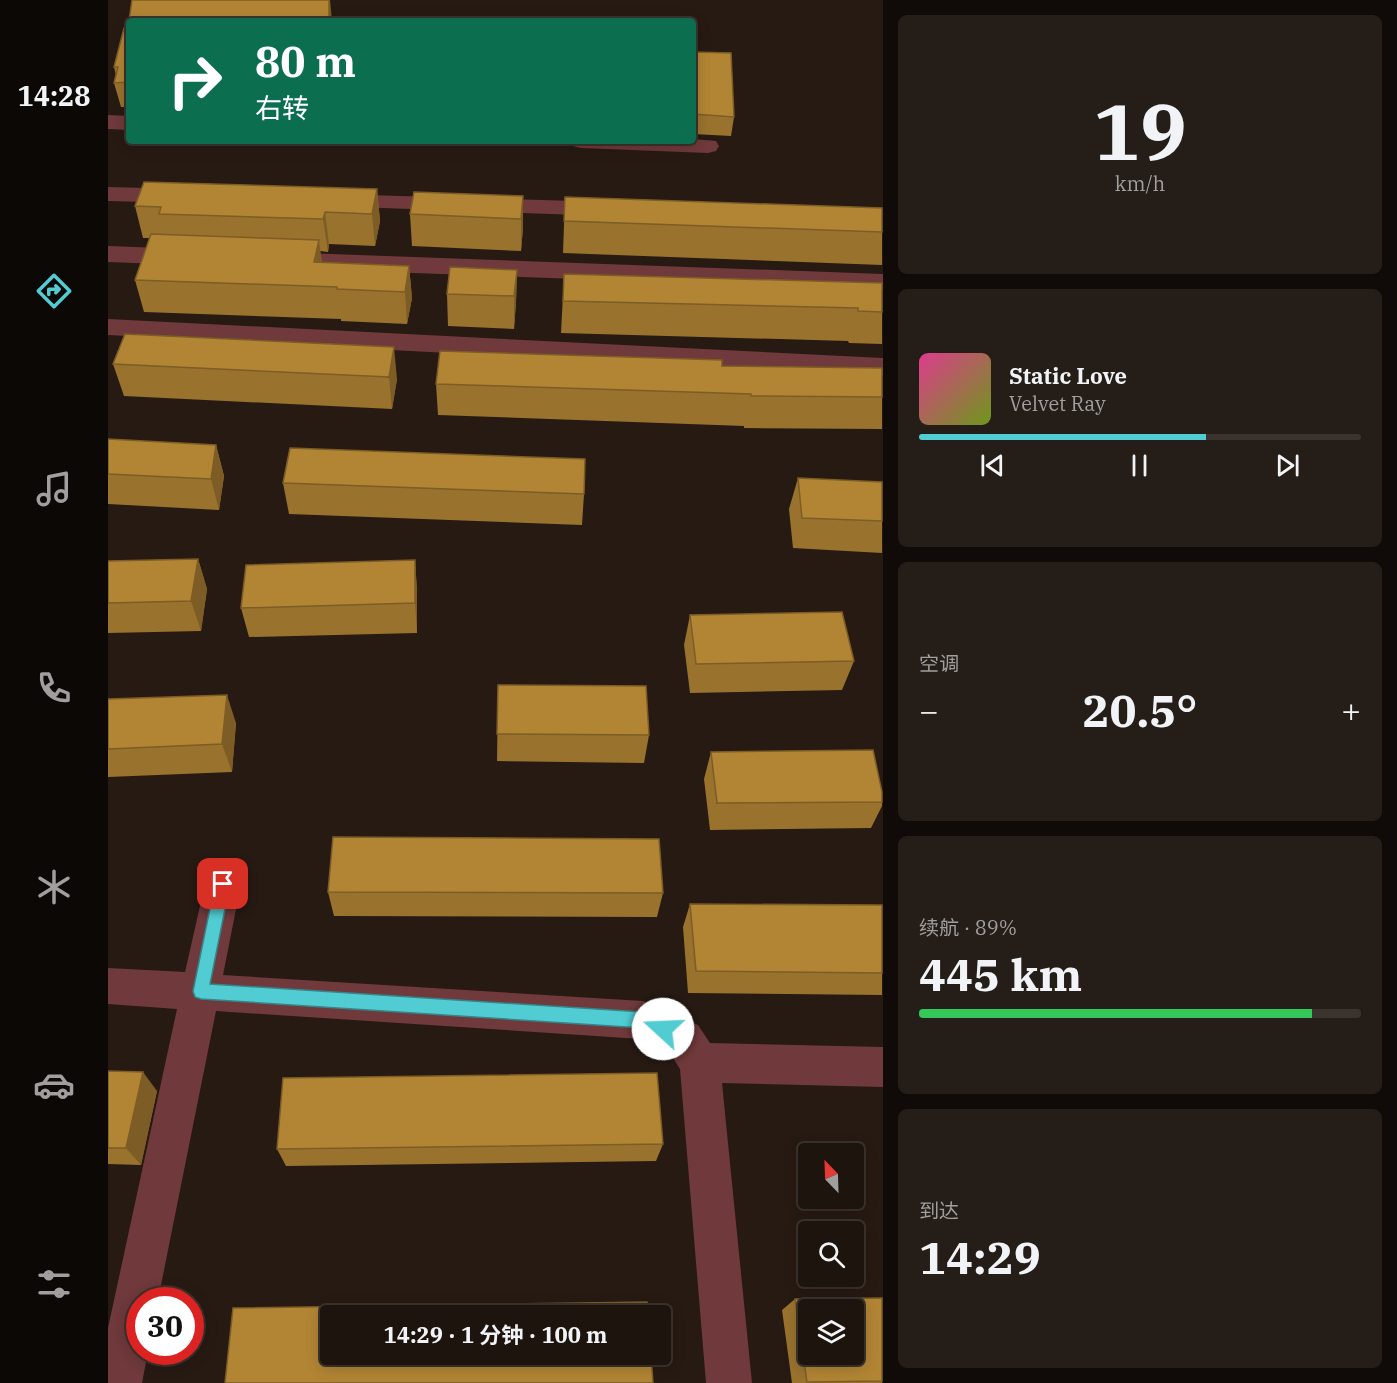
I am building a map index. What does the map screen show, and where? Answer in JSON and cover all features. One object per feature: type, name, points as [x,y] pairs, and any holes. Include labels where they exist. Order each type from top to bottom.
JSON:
[{"type":"street","points":[[108,122],[126,123]]},
{"type":"street","points":[[657,144],[708,146]]},
{"type":"street","points":[[108,219],[113,194],[202,197]]},
{"type":"street","points":[[309,200],[632,210]]},
{"type":"street","points":[[108,254],[215,258]]},
{"type":"street","points":[[251,259],[882,282]]},
{"type":"street","points":[[108,327],[882,367]]},
{"type":"street","points":[[119,1383],[223,884]]},
{"type":"street","points":[[108,986],[643,1020],[684,1039],[700,1064],[729,1383]]},
{"type":"street","points":[[700,1064],[882,1067]]},
{"type":"building","points":[[132,0],[329,0],[329,18],[129,18]]},
{"type":"building","points":[[124,28],[126,28],[126,82],[114,83],[118,67],[114,67]]},
{"type":"building","points":[[696,52],[731,53],[734,117],[696,114]]},
{"type":"building","points":[[144,182],[377,189],[372,214],[325,212],[323,219],[159,214],[161,207],[135,206]]},
{"type":"building","points":[[414,192],[523,196],[521,219],[410,214]]},
{"type":"building","points":[[565,197],[882,208],[882,232],[564,221]]},
{"type":"building","points":[[151,234],[319,240],[314,262],[409,266],[405,292],[337,289],[337,287],[135,280]]},
{"type":"building","points":[[450,267],[517,270],[514,296],[447,294]]},
{"type":"building","points":[[564,274],[882,283],[882,312],[858,311],[858,308],[563,301]]},
{"type":"building","points":[[125,334],[394,347],[389,377],[113,364]]},
{"type":"building","points":[[440,351],[722,360],[722,366],[882,368],[882,397],[751,396],[751,394],[436,384]]},
{"type":"building","points":[[108,439],[216,445],[211,479],[108,474]]},
{"type":"building","points":[[290,448],[585,459],[584,494],[283,483]]},
{"type":"building","points":[[798,478],[882,482],[882,521],[802,518]]},
{"type":"building","points":[[198,559],[191,601],[108,603],[108,561]]},
{"type":"building","points":[[415,560],[415,603],[241,608],[246,565]]},
{"type":"building","points":[[842,612],[854,661],[696,664],[690,615]]},
{"type":"building","points":[[498,685],[646,686],[649,735],[497,734]]},
{"type":"building","points":[[227,695],[222,744],[108,749],[108,699]]},
{"type":"building","points":[[873,750],[882,802],[717,803],[711,752]]},
{"type":"building","points":[[333,837],[659,839],[663,893],[328,892]]},
{"type":"building","points":[[690,904],[882,905],[882,973],[696,971]]},
{"type":"building","points":[[108,1071],[143,1072],[126,1148],[108,1148]]},
{"type":"building","points":[[657,1073],[663,1144],[277,1149],[283,1078]]},
{"type":"building","points":[[882,1298],[882,1381],[807,1382],[805,1365],[864,1365],[864,1299],[798,1299],[798,1320],[795,1299]]},
{"type":"building","points":[[647,1302],[647,1305],[440,1305]]},
{"type":"building","points":[[320,1307],[320,1365],[652,1365],[653,1383],[225,1383],[233,1308]]},
{"type":"route","points":[[223,884],[201,991],[643,1020],[663,1029]]}]
